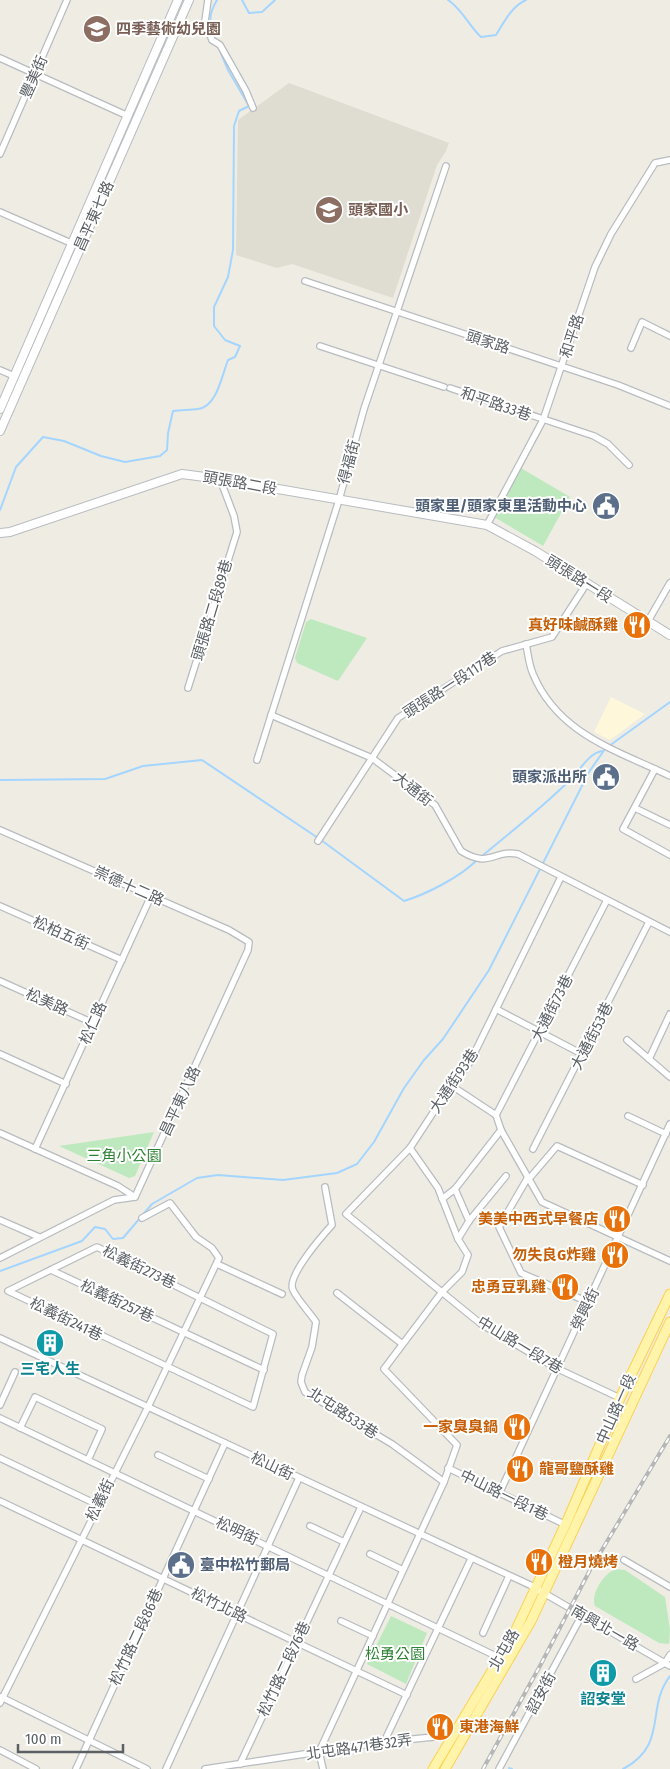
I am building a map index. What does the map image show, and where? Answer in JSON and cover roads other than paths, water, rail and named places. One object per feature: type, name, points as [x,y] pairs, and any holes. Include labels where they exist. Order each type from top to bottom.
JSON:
[{"type":"main road","name":"中山路一段","points":[[566,1525],[620,1398],[670,1294]]},
{"type":"main road","name":"中山路一段","points":[[575,1529],[670,1322]]},
{"type":"main road","name":"北屯路","points":[[433,1769],[500,1658],[566,1525]]},
{"type":"main road","name":"北屯路","points":[[445,1769],[519,1644],[575,1529]]},
{"type":"street","name":"豐美街","points":[[0,154],[3,138],[35,74],[67,0]]},
{"type":"street","name":"昌平東七路","points":[[0,431],[128,116],[178,0]]},
{"type":"street","name":"昌平東七路","points":[[0,408],[189,0]]},
{"type":"street","points":[[208,0],[205,21],[212,40],[220,45],[246,91],[253,108]]},
{"type":"street","points":[[0,58],[128,116]]},
{"type":"street","name":"和平路","points":[[487,525],[543,420],[593,275],[611,234],[655,163],[670,160]]},
{"type":"street","name":"得福街","points":[[257,760],[339,500],[378,364],[446,166]]},
{"type":"street","points":[[0,212],[77,245]]},
{"type":"street","name":"頭家路","points":[[306,281],[647,395],[670,406]]},
{"type":"street","points":[[631,348],[642,322],[670,336]]},
{"type":"street","name":"和平路33巷","points":[[320,346],[594,436],[608,444],[628,465]]},
{"type":"street","points":[[0,370],[14,376]]},
{"type":"street","name":"頭張路二段","points":[[0,533],[16,530],[182,474],[487,525]]},
{"type":"street","name":"頭張路二段89巷","points":[[188,688],[237,532],[234,516],[220,479]]},
{"type":"street","name":"頭張路一段","points":[[487,525],[509,536],[670,635]]},
{"type":"street","name":"頭張路一段117巷","points":[[318,841],[398,718],[502,651],[526,644],[543,642],[552,637],[587,583]]},
{"type":"street","points":[[648,621],[670,583]]},
{"type":"street","points":[[526,644],[532,673],[548,702],[571,726],[634,760],[670,776]]},
{"type":"street","name":"大通街","points":[[271,715],[372,758],[435,805],[461,851],[478,859],[485,860],[512,853],[518,854],[670,932]]},
{"type":"street","points":[[655,769],[623,829],[670,854]]},
{"type":"street","points":[[635,808],[670,825]]},
{"type":"street","name":"崇德十二路","points":[[0,830],[248,939],[248,950]]},
{"type":"street","name":"大通街93巷","points":[[346,1214],[410,1148],[470,1062],[562,877]]},
{"type":"street","name":"松仁路","points":[[35,1149],[151,896]]},
{"type":"street","name":"大通街73巷","points":[[496,1115],[607,900]]},
{"type":"street","name":"松柏五街","points":[[0,906],[122,960]]},
{"type":"street","name":"大通街53巷","points":[[533,1149],[650,922]]},
{"type":"street","name":"昌平東八路","points":[[135,1197],[248,950]]},
{"type":"street","name":"松美路","points":[[0,981],[93,1023]]},
{"type":"street","points":[[496,1009],[582,1054]]},
{"type":"street","points":[[649,1059],[670,1014]]},
{"type":"street","points":[[627,1040],[670,1077]]},
{"type":"street","points":[[0,1054],[66,1084]]},
{"type":"street","points":[[452,1086],[496,1115],[501,1130],[527,1179],[542,1202],[670,1261]]},
{"type":"street","points":[[628,1116],[666,1134]]},
{"type":"street","name":"榮興街","points":[[499,1494],[556,1368],[619,1238],[670,1124]]},
{"type":"street","points":[[442,1199],[455,1189],[501,1130]]},
{"type":"street","points":[[0,1133],[118,1186],[135,1197]]},
{"type":"street","points":[[588,1302],[521,1274],[499,1227],[527,1179],[557,1146],[643,1185]]},
{"type":"street","points":[[410,1148],[428,1171],[442,1199],[458,1239]]},
{"type":"street","points":[[458,1239],[469,1220],[506,1176]]},
{"type":"street","name":"北屯路533巷","points":[[325,1187],[332,1226],[310,1252],[292,1281],[292,1290],[316,1322],[312,1347],[302,1375],[305,1392],[392,1444],[444,1482]]},
{"type":"street","points":[[455,1189],[469,1220]]},
{"type":"street","points":[[0,1258],[114,1200],[135,1197]]},
{"type":"street","points":[[142,1218],[170,1203],[196,1237],[212,1248],[220,1258],[217,1264],[282,1294]]},
{"type":"street","name":"中山路一段7巷","points":[[346,1214],[482,1324],[556,1368],[620,1398]]},
{"type":"street","points":[[0,1220],[39,1238]]},
{"type":"street","name":"中山路一段1巷","points":[[458,1239],[468,1255],[462,1272],[442,1292],[401,1343],[384,1369],[457,1445],[448,1468],[575,1529]]},
{"type":"street","name":"松義街273巷","points":[[50,1270],[97,1246],[201,1298]]},
{"type":"street","name":"松義街","points":[[1,1699],[148,1407],[217,1264]]},
{"type":"street","name":"松義街257巷","points":[[50,1270],[264,1370]]},
{"type":"street","name":"松義街241巷","points":[[50,1270],[8,1291],[167,1367]]},
{"type":"street","points":[[337,1293],[401,1343]]},
{"type":"street","points":[[167,1367],[253,1407],[273,1334],[201,1298]]},
{"type":"street","name":"松山街","points":[[0,1338],[544,1593]]},
{"type":"street","points":[[0,1405],[15,1372]]},
{"type":"street","points":[[20,1428],[35,1397],[102,1429],[88,1460]]},
{"type":"street","name":"松明街","points":[[0,1418],[500,1658]]},
{"type":"street","name":"松竹路二段86巷","points":[[76,1769],[225,1444]]},
{"type":"street","points":[[158,1455],[209,1479]]},
{"type":"street","points":[[0,1458],[98,1505]]},
{"type":"street","points":[[323,1769],[319,1752],[444,1482],[448,1468]]},
{"type":"street","points":[[166,1769],[300,1478]]},
{"type":"street","name":"松竹北路","points":[[0,1501],[407,1695]]},
{"type":"street","name":"松竹路二段76巷","points":[[240,1764],[361,1507]]},
{"type":"street","points":[[310,1526],[344,1542]]},
{"type":"street","points":[[370,1554],[403,1570]]},
{"type":"street","points":[[384,1742],[471,1558]]},
{"type":"street","points":[[624,1560],[670,1587]]},
{"type":"street","points":[[483,1633],[509,1576]]},
{"type":"street","name":"南興北一路","points":[[544,1593],[668,1665]]},
{"type":"street","name":"詔安街","points":[[499,1769],[582,1616]]},
{"type":"street","points":[[341,1621],[373,1636]]},
{"type":"street","points":[[636,1679],[668,1665],[670,1655]]},
{"type":"street","points":[[1,1699],[147,1769]]},
{"type":"street","name":"北屯路471巷32弄","points":[[205,1769],[384,1742],[453,1736]]},
{"type":"street","points":[[0,1750],[36,1769]]},
{"type":"waterway","points":[[215,39],[210,19],[217,0]]},
{"type":"waterway","points":[[242,0],[249,13],[262,12],[275,0]]},
{"type":"waterway","points":[[448,0],[481,37],[496,35],[512,10],[526,0]]},
{"type":"waterway","points":[[0,510],[16,467],[43,437],[64,441],[101,456],[125,462],[160,456],[167,450],[168,433],[173,411],[198,409],[210,403],[218,389],[228,360],[235,357],[240,346],[225,340],[214,326],[214,307],[228,277],[233,250],[234,126],[239,111],[249,106],[228,70],[220,51]]},
{"type":"waterway","points":[[609,746],[670,702]]},
{"type":"waterway","points":[[0,1271],[82,1241],[95,1227],[105,1229],[113,1239],[123,1238],[152,1204],[197,1178],[218,1175],[283,1180],[337,1173],[357,1164],[374,1142],[404,1088],[424,1060],[443,1039],[489,970],[589,772],[605,749]]},
{"type":"waterway","points":[[481,857],[571,779],[593,755],[602,751]]},
{"type":"waterway","points":[[0,780],[105,779],[143,766],[202,760],[318,838]]},
{"type":"waterway","points":[[321,840],[404,901],[443,884],[462,873],[477,860]]},
{"type":"waterway","points":[[623,1769],[637,1759],[646,1749],[651,1737],[663,1688],[670,1676]]},
{"type":"railway","points":[[483,1769],[590,1570],[670,1436]]},
{"type":"place","name":"四季藝術幼兒園","points":[[97,29]]},
{"type":"place","name":"頭家國小","points":[[329,210]]},
{"type":"place","name":"頭家里/頭家東里活動中心","points":[[606,506]]},
{"type":"place","name":"真好味鹹酥雞","points":[[637,625]]},
{"type":"place","name":"頭家派出所","points":[[606,777]]},
{"type":"place","name":"美美中西式早餐店","points":[[617,1219]]},
{"type":"place","name":"勿失良G炸雞","points":[[615,1255]]},
{"type":"place","name":"忠勇豆乳雞","points":[[565,1287]]},
{"type":"place","name":"三宅人生","points":[[50,1343]]},
{"type":"place","name":"一家臭臭鍋","points":[[517,1427]]},
{"type":"place","name":"龍哥鹽酥雞","points":[[520,1469]]},
{"type":"place","name":"橙月燒烤","points":[[539,1562]]},
{"type":"place","name":"臺中松竹郵局","points":[[181,1565]]},
{"type":"place","name":"詔安堂","points":[[603,1673]]},
{"type":"place","name":"東港海鮮","points":[[440,1727]]},
{"type":"park label","name":"三角小公園","points":[[124,1156]]},
{"type":"park label","name":"松勇公園","points":[[395,1654]]}]
